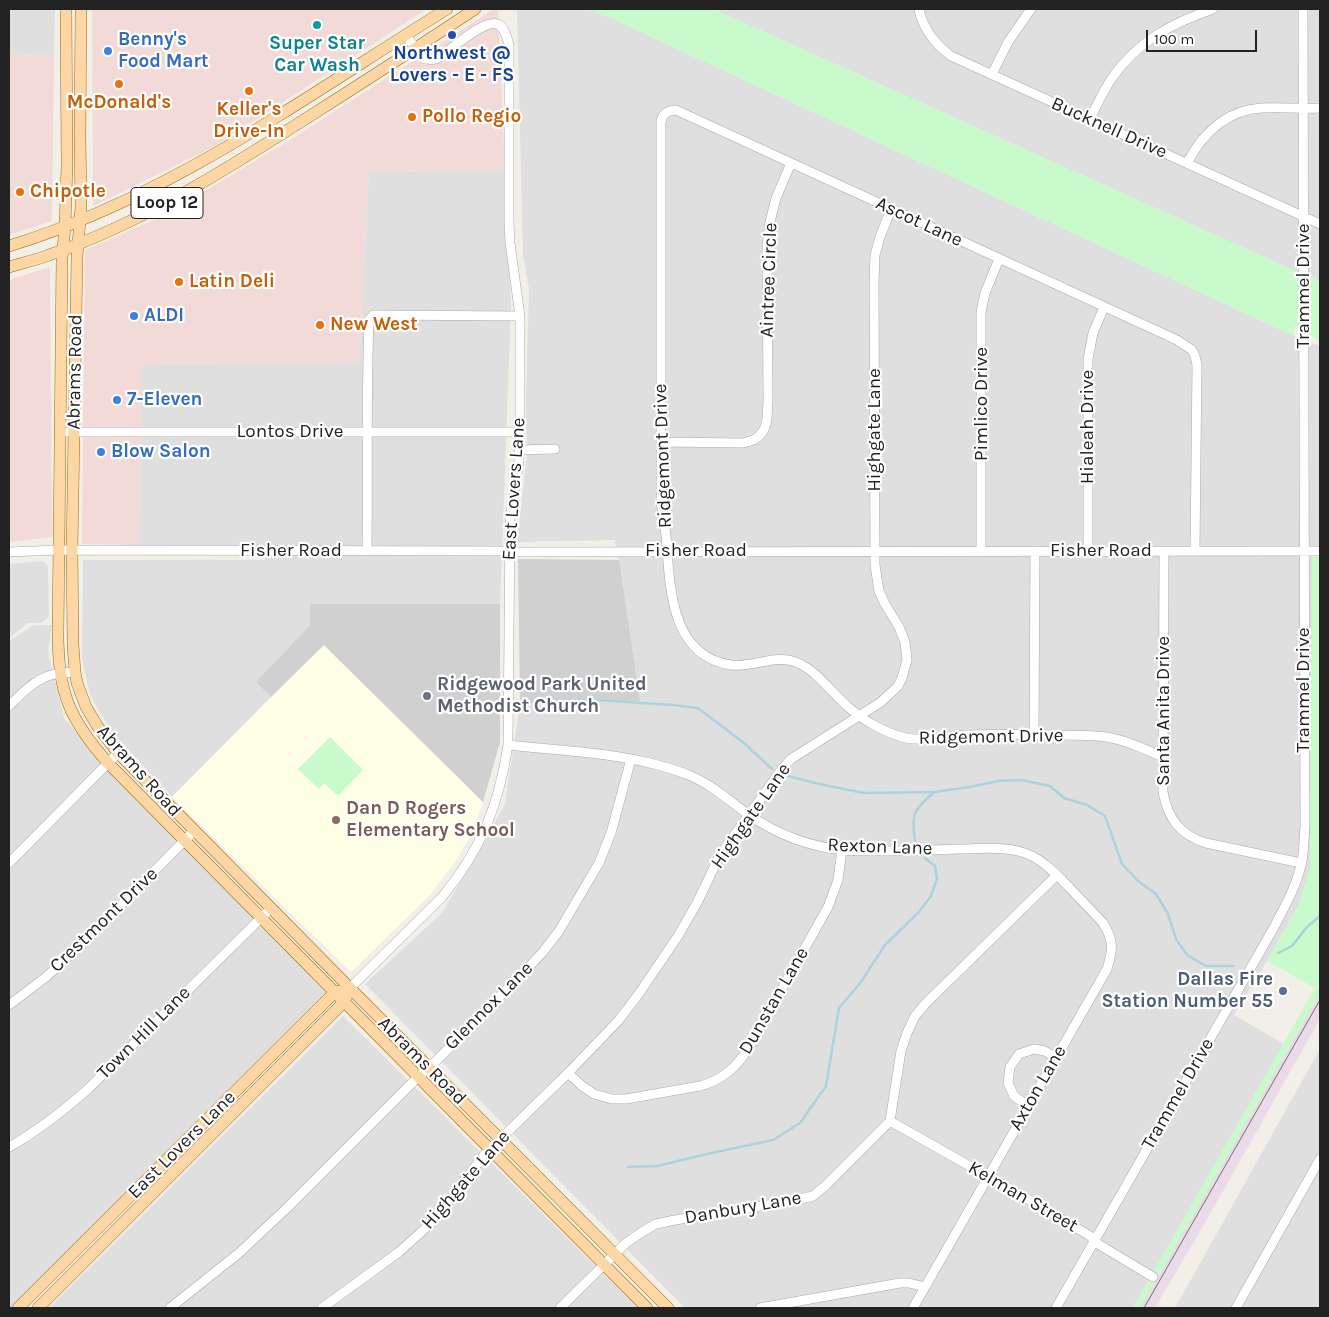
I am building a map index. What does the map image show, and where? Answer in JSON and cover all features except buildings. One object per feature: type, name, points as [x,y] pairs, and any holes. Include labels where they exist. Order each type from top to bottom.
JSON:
[{"type":"main road","name":"Abrams Road","points":[[66,9],[67,164],[62,250],[58,659],[68,703],[77,722],[92,745],[108,763],[647,1308]]},
{"type":"main road","name":"Abrams Road","points":[[81,9],[81,207],[78,244],[72,550],[72,646],[75,672],[81,696],[104,736],[118,752],[668,1308]]},
{"type":"main road","name":"Loop 12","points":[[9,246],[80,221],[161,183],[285,112],[448,9]]},
{"type":"main road","name":"Loop 12","points":[[9,267],[48,256],[78,244],[177,197],[294,127],[475,9]]},
{"type":"main road","points":[[67,80],[80,81]]},
{"type":"main road","points":[[285,112],[294,127]]},
{"type":"main road","points":[[77,722],[91,716]]},
{"type":"main road","name":"East Lovers Lane","points":[[18,1308],[335,992],[350,988]]},
{"type":"main road","name":"East Lovers Lane","points":[[38,1308],[344,1002],[350,988]]},
{"type":"main road","points":[[177,1150],[188,1159]]},
{"type":"street","name":"Bucknell Drive","points":[[919,9],[924,26],[929,34],[951,56],[1320,224]]},
{"type":"street","points":[[992,74],[1008,42],[1031,9]]},
{"type":"street","points":[[1090,119],[1113,77],[1146,42],[1166,29],[1213,9]]},
{"type":"street","name":"Trammel Drive","points":[[1056,1308],[1273,929],[1288,901],[1301,863],[1304,826],[1303,9]]},
{"type":"street","name":"East Lovers Lane","points":[[350,988],[442,897],[471,858],[495,805],[508,745],[509,551],[510,519],[518,476],[520,450],[520,316],[510,243],[508,46],[504,29],[498,24],[492,23],[479,28],[434,60],[425,59],[405,35]]},
{"type":"street","points":[[1187,163],[1194,148],[1204,136],[1215,125],[1230,116],[1262,108],[1320,108]]},
{"type":"street","name":"Ascot Lane","points":[[662,116],[668,111],[676,110],[1177,340],[1192,350],[1197,365],[1195,550]]},
{"type":"street","name":"Ridgemont Drive","points":[[662,116],[661,503],[668,565],[676,610],[687,639],[705,656],[717,662],[748,665],[777,660],[790,660],[800,664],[819,678],[847,706],[873,724],[907,738],[922,739],[966,735],[1089,735],[1108,738],[1135,746],[1163,757]]},
{"type":"street","name":"Aintree Circle","points":[[661,442],[743,443],[755,439],[764,431],[767,421],[768,401],[767,245],[776,198],[790,163]]},
{"type":"street","name":"Highgate Lane","points":[[322,1308],[399,1252],[430,1224],[489,1149],[568,1073],[618,1021],[686,924],[720,855],[782,769],[792,759],[881,702],[898,686],[906,669],[906,650],[903,635],[879,591],[875,566],[875,255],[891,209]]},
{"type":"street","name":"Pimlico Drive","points":[[981,551],[981,312],[985,293],[999,259]]},
{"type":"street","name":"Hialeah Drive","points":[[1088,551],[1088,359],[1093,333],[1104,307]]},
{"type":"street","points":[[367,551],[369,320],[373,315],[520,316]]},
{"type":"street","name":"Lontos Drive","points":[[60,432],[520,432]]},
{"type":"street","points":[[520,450],[555,450]]},
{"type":"street","name":"Fisher Road","points":[[9,552],[59,550],[667,552],[1320,551]]},
{"type":"street","points":[[1034,551],[1034,734]]},
{"type":"street","name":"Santa Anita Drive","points":[[1164,551],[1163,792],[1170,816],[1184,833],[1195,840],[1301,863]]},
{"type":"street","points":[[9,706],[36,682],[50,675],[75,672]]},
{"type":"street","name":"Rexton Lane","points":[[508,745],[606,755],[669,768],[686,774],[719,791],[750,815],[771,828],[789,837],[809,843],[842,850],[1010,849],[1032,856],[1057,875]]},
{"type":"street","points":[[9,863],[118,752]]},
{"type":"street","name":"Glennox Lane","points":[[170,1308],[246,1247],[288,1208],[542,953],[582,893],[598,863],[611,833],[631,759]]},
{"type":"street","name":"Crestmont Drive","points":[[9,1005],[46,977],[77,949],[195,830]]},
{"type":"street","name":"Dunstan Lane","points":[[568,1073],[594,1094],[612,1099],[626,1099],[700,1086],[724,1076],[742,1059],[828,907],[838,880],[842,850]]},
{"type":"street","points":[[890,1121],[901,1051],[915,1016],[1057,875]]},
{"type":"street","name":"Axton Lane","points":[[913,1308],[1107,969],[1112,949],[1108,931],[1103,923],[1057,875]]},
{"type":"street","name":"Town Hill Lane","points":[[9,1147],[65,1110],[271,908]]},
{"type":"street","points":[[1028,1106],[1014,1096],[1008,1083],[1010,1067],[1019,1054],[1034,1049],[1044,1051],[1056,1058]]},
{"type":"street","name":"Kelman Street","points":[[890,1121],[989,1176],[1090,1236],[1098,1244],[1154,1277]]},
{"type":"street","name":"Danbury Lane","points":[[560,1308],[626,1243],[656,1224],[813,1196],[890,1121]]},
{"type":"street","points":[[1236,1308],[1320,1159]]},
{"type":"street","points":[[760,1308],[900,1283],[925,1287]]},
{"type":"shaded area","points":[[9,9],[55,9],[54,55],[9,54]]},
{"type":"shaded area","points":[[92,9],[427,9],[215,146],[93,206]]},
{"type":"shaded area","points":[[494,9],[498,9],[505,170],[369,171],[359,363],[141,365],[140,545],[82,544],[85,250],[163,216],[290,140]]},
{"type":"shaded area","points":[[517,9],[587,9],[611,18],[1294,336],[1320,346],[1320,556],[1313,556],[1310,870],[1299,904],[1234,1015],[1284,1044],[1133,1308],[685,1308],[365,984],[442,913],[505,804],[520,703],[640,700],[615,540],[517,542],[527,454],[526,398],[529,289],[523,255]]},
{"type":"shaded area","points":[[713,9],[1320,9],[1320,282]]},
{"type":"shaded area","points":[[9,54],[54,55],[52,221],[9,235]]},
{"type":"shaded area","points":[[505,170],[511,306],[500,604],[310,604],[310,625],[257,682],[271,697],[172,797],[109,728],[90,695],[82,660],[83,560],[265,560],[262,545],[140,545],[141,365],[359,363],[369,171]]},
{"type":"shaded area","points":[[50,267],[52,537],[9,542],[9,280]]},
{"type":"shaded area","points":[[518,559],[619,560],[640,701],[520,703]]},
{"type":"shaded area","points":[[43,561],[48,566],[49,617],[41,623],[28,623],[9,638],[9,564]]},
{"type":"shaded area","points":[[310,604],[500,604],[500,742],[483,802],[324,645],[271,697],[256,682],[310,625]]},
{"type":"shaded area","points":[[34,625],[52,625],[48,651],[64,718],[115,777],[326,992],[9,1308],[9,641]]},
{"type":"shaded area","name":"Dan D Rogers Elementary School","points":[[323,645],[483,802],[470,837],[455,862],[429,896],[351,972],[172,797]]},
{"type":"shaded area","points":[[1320,993],[1320,1019],[1213,1209],[1155,1308],[1140,1308]]},
{"type":"shaded area","points":[[343,1016],[638,1308],[49,1308]]},
{"type":"shaded area","points":[[1320,1049],[1320,1308],[1175,1308]]},
{"type":"green space","points":[[587,9],[713,9],[1320,282],[1320,341],[1294,326],[1294,336],[611,18]]},
{"type":"green space","points":[[1312,556],[1320,556],[1320,983],[1317,989],[1320,990],[1320,993],[1140,1308],[1133,1308],[1315,988],[1267,961],[1299,904],[1310,870]]},
{"type":"green space","points":[[330,737],[363,770],[338,796],[324,783],[319,789],[298,769]]},
{"type":"waterway","points":[[519,702],[597,700],[698,708],[744,743],[772,769]]},
{"type":"waterway","points":[[788,776],[864,793],[934,792],[998,781],[1022,780],[1050,786],[1064,798],[1087,805],[1105,816],[1122,864],[1138,881],[1156,894],[1168,914],[1176,939],[1187,955],[1206,966],[1233,966]]},
{"type":"waterway","points":[[915,841],[913,825],[915,814],[921,804],[933,793]]},
{"type":"waterway","points":[[628,1167],[657,1166],[773,1140],[800,1123],[826,1086],[839,1008],[861,982],[885,945],[919,912],[931,896],[937,879],[935,866],[925,858]]},
{"type":"waterway","points":[[1278,953],[1292,946],[1307,927],[1320,916]]},
{"type":"tram line","points":[[1144,1308],[1320,1000]]},
{"type":"place","name":"Super Star Car Wash","points":[[317,25]]},
{"type":"place","name":"Northwest @ Lovers - E - FS","points":[[452,35]]},
{"type":"place","name":"Benny's Food Mart","points":[[108,51]]},
{"type":"place","name":"McDonald's","points":[[119,84]]},
{"type":"place","name":"Keller's Drive-In","points":[[249,91]]},
{"type":"place","name":"Pollo Regio","points":[[412,117]]},
{"type":"place","name":"Chipotle","points":[[20,192]]},
{"type":"place","name":"Latin Deli","points":[[179,282]]},
{"type":"place","name":"ALDI","points":[[134,316]]},
{"type":"place","name":"New West","points":[[320,325]]},
{"type":"place","name":"7-Eleven","points":[[117,400]]},
{"type":"place","name":"Blow Salon","points":[[101,452]]},
{"type":"place","name":"Ridgewood Park United Methodist Church","points":[[427,696]]},
{"type":"place","name":"Dan D Rogers Elementary School","points":[[336,820]]},
{"type":"place","name":"Dallas Fire Station Number 55","points":[[1283,991]]}]
